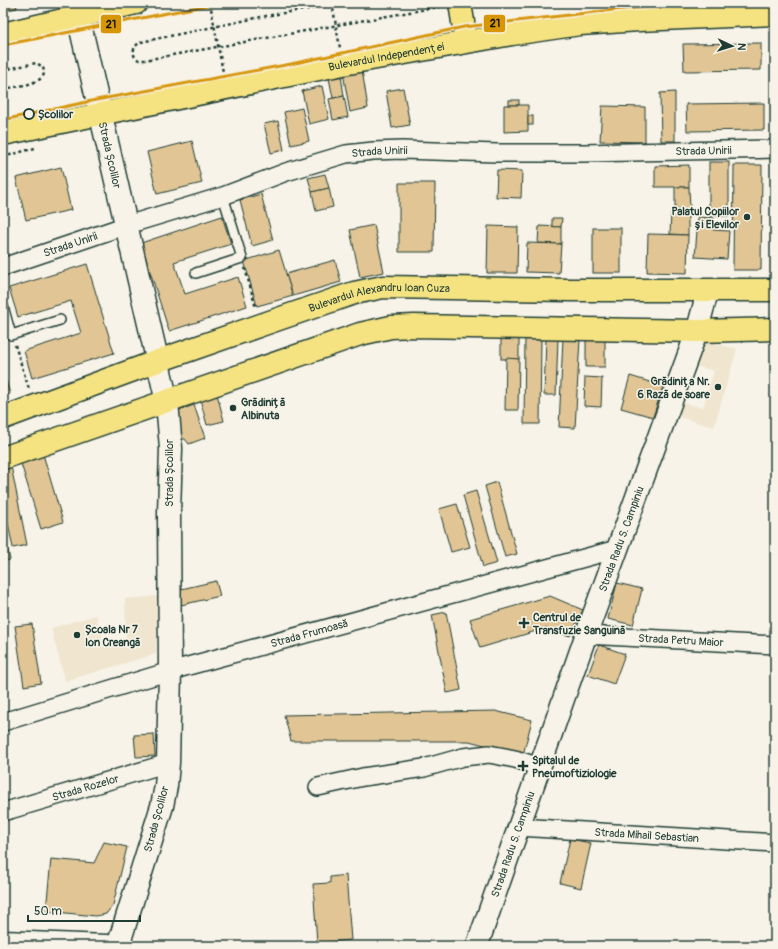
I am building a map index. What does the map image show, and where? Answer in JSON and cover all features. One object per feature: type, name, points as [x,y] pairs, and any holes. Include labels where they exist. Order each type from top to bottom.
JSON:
[{"type":"main road","points":[[3,34],[76,10],[136,3]]},
{"type":"main road","points":[[455,4],[466,41]]},
{"type":"main road","name":"Strada Școlilor","points":[[76,10],[167,402],[171,448],[169,513],[170,671],[166,786],[162,806],[118,946]]},
{"type":"main road","name":"Bulevardul Independenței","points":[[3,134],[342,64],[466,41],[580,24],[695,16],[775,14]]},
{"type":"main road","name":"Bulevardul Alexandru Ioan Cuza","points":[[3,418],[261,325],[354,294],[383,287],[571,290],[775,290]]},
{"type":"main road","points":[[3,458],[360,334],[391,328],[414,326],[697,331],[775,329]]},
{"type":"main road","points":[[3,942],[106,946]]},
{"type":"street","name":"Strada Unirii","points":[[3,266],[127,225],[223,196],[286,172],[346,154],[402,150],[583,153],[775,149]]},
{"type":"street","name":"Strada Radu S. Campiniu","points":[[477,946],[586,635],[697,331],[708,290]]},
{"type":"street","name":"Strada Frumoasă","points":[[3,722],[170,671],[617,549]]},
{"type":"street","name":"Strada Petru Maior","points":[[586,635],[775,645]]},
{"type":"street","points":[[318,787],[363,777],[424,768],[463,757],[489,754],[540,766]]},
{"type":"street","name":"Strada Rozelor","points":[[3,812],[168,763]]},
{"type":"street","name":"Strada Mihail Sebastian","points":[[519,827],[775,843]]},
{"type":"lane","points":[[196,273],[242,258],[223,196]]},
{"type":"lane","points":[[3,306],[11,335],[60,320]]},
{"type":"path","points":[[210,3],[226,88]]},
{"type":"path","points":[[344,3],[332,4],[141,42],[133,49],[133,54],[135,58],[145,60],[336,24],[455,4]]},
{"type":"path","points":[[332,4],[342,64]]},
{"type":"path","points":[[3,70],[36,63],[44,69],[43,78],[38,82],[3,89]]},
{"type":"path","points":[[242,258],[261,325]]},
{"type":"path","points":[[11,335],[34,407]]},
{"type":"shaded area","name":"Grădinița Nr. 6 Rază de soare","points":[[702,340],[737,349],[714,427],[675,416],[680,402],[703,408],[714,371],[694,365]]},
{"type":"shaded area","name":"Școala Nr 7 Ion Creangă","points":[[157,596],[156,654],[65,681],[51,628],[96,615],[105,647],[126,643],[125,599]]},
{"type":"building","points":[[3,3],[16,3],[17,8],[3,11]]},
{"type":"building","points":[[761,43],[761,70],[684,71],[683,44]]},
{"type":"building","points":[[362,70],[368,108],[350,112],[343,73]]},
{"type":"building","points":[[341,76],[344,96],[333,98],[329,78]]},
{"type":"building","points":[[322,86],[329,119],[309,124],[302,91]]},
{"type":"building","points":[[403,88],[410,125],[392,128],[386,91]]},
{"type":"building","points":[[675,92],[675,141],[661,141],[660,93]]},
{"type":"building","points":[[344,96],[348,117],[333,120],[329,99]]},
{"type":"building","points":[[509,100],[519,100],[519,105],[509,105]]},
{"type":"building","points":[[764,103],[764,130],[687,131],[686,104]]},
{"type":"building","points":[[504,105],[528,105],[528,131],[504,132]]},
{"type":"building","points":[[602,106],[645,107],[645,142],[600,141]]},
{"type":"building","points":[[302,108],[309,141],[291,145],[284,112]]},
{"type":"building","points":[[528,116],[533,116],[533,125],[528,125]]},
{"type":"building","points":[[278,121],[284,150],[271,153],[264,124]]},
{"type":"building","points":[[192,141],[202,183],[157,194],[147,152]]},
{"type":"building","points":[[709,162],[729,162],[729,216],[709,216]]},
{"type":"building","points":[[689,165],[689,187],[655,187],[655,166]]},
{"type":"building","name":"Palatul Copiilor și Elevilor","points":[[734,165],[762,165],[761,270],[733,270]]},
{"type":"building","points":[[61,167],[71,210],[26,220],[16,178]]},
{"type":"building","points":[[497,170],[522,171],[521,198],[496,197]]},
{"type":"building","points":[[325,174],[329,188],[312,192],[308,178]]},
{"type":"building","points":[[399,183],[435,183],[434,252],[399,252]]},
{"type":"building","points":[[675,187],[689,187],[690,210],[675,210]]},
{"type":"building","points":[[329,188],[333,207],[316,211],[312,192]]},
{"type":"building","points":[[261,194],[273,240],[252,246],[240,200]]},
{"type":"building","points":[[671,213],[688,214],[688,235],[670,234]]},
{"type":"building","points":[[222,216],[231,244],[174,262],[185,294],[238,277],[247,306],[169,331],[141,243]]},
{"type":"building","points":[[698,217],[714,218],[713,230],[729,231],[727,259],[695,257]]},
{"type":"building","points":[[552,218],[562,218],[561,227],[552,227]]},
{"type":"building","points":[[374,225],[384,272],[360,277],[350,230]]},
{"type":"building","points":[[488,226],[518,227],[517,273],[487,273]]},
{"type":"building","points":[[539,226],[561,227],[561,244],[538,243]]},
{"type":"building","points":[[593,228],[621,228],[621,273],[593,273]]},
{"type":"building","points":[[648,234],[688,235],[687,273],[647,272]]},
{"type":"building","points":[[527,243],[561,244],[559,273],[526,272]]},
{"type":"building","points":[[279,250],[293,296],[257,306],[244,261]]},
{"type":"building","points":[[335,260],[341,282],[293,296],[286,274]]},
{"type":"building","points":[[87,264],[114,353],[32,378],[24,351],[81,333],[71,301],[18,317],[9,288]]},
{"type":"building","points":[[586,336],[605,336],[605,367],[586,367]]},
{"type":"building","points":[[501,337],[519,337],[519,359],[501,359]]},
{"type":"building","points":[[525,338],[541,338],[540,424],[524,424]]},
{"type":"building","points":[[546,338],[558,338],[556,395],[544,395]]},
{"type":"building","points":[[563,338],[580,339],[575,428],[559,427]]},
{"type":"building","points":[[506,358],[519,359],[518,410],[505,410]]},
{"type":"building","points":[[3,371],[10,394],[3,396]]},
{"type":"building","points":[[630,376],[663,386],[653,417],[621,408]]},
{"type":"building","points":[[585,377],[602,378],[601,407],[584,406]]},
{"type":"building","points":[[217,394],[224,421],[207,425],[200,399]]},
{"type":"building","points":[[194,405],[205,438],[189,444],[185,439],[177,439],[177,411]]},
{"type":"building","points":[[42,451],[63,522],[41,529],[19,457]]},
{"type":"building","points":[[11,466],[27,545],[13,548],[3,499],[3,468]]},
{"type":"building","points":[[497,482],[517,554],[505,557],[485,486]]},
{"type":"building","points":[[476,491],[497,563],[483,567],[463,495]]},
{"type":"building","points":[[457,504],[470,547],[451,552],[439,509]]},
{"type":"building","points":[[3,527],[10,560],[3,561]]},
{"type":"building","points":[[216,581],[220,596],[181,605],[177,590]]},
{"type":"building","points":[[617,583],[642,589],[633,625],[608,619]]},
{"type":"building","name":"Centrul de Transfuzie Sanguină","points":[[550,596],[583,610],[570,636],[546,628],[480,648],[470,619]]},
{"type":"building","points":[[446,612],[461,690],[447,693],[432,615]]},
{"type":"building","points":[[32,624],[41,683],[24,686],[15,626]]},
{"type":"building","points":[[599,645],[625,654],[614,684],[588,675]]},
{"type":"building","points":[[495,711],[532,720],[523,755],[469,741],[291,741],[284,715]]},
{"type":"building","points":[[154,734],[155,756],[136,757],[134,735]]},
{"type":"building","points":[[570,839],[591,843],[581,888],[560,883]]},
{"type":"building","points":[[104,842],[127,847],[113,905],[106,914],[96,916],[46,911],[51,859],[94,863]]},
{"type":"building","points":[[346,875],[351,940],[317,943],[313,884],[330,883],[330,877]]},
{"type":"transit line","name":"21","points":[[3,45],[219,3]]},
{"type":"transit line","name":"21","points":[[3,120],[96,100],[291,64],[464,27],[622,9],[701,3]]},
{"type":"place","name":"Școlilor","points":[[29,114]]},
{"type":"place","name":"Palatul Copiilor și Elevilor","points":[[747,217]]},
{"type":"place","name":"Grădinița Nr. 6 Rază de soare","points":[[718,387]]},
{"type":"place","name":"Grădiniță Albinuta","points":[[233,408]]},
{"type":"place","name":"Centrul de Transfuzie Sanguină","points":[[524,623]]},
{"type":"place","name":"Școala Nr 7 Ion Creangă","points":[[77,635]]},
{"type":"place","name":"Spitalul de Pneumoftiziologie","points":[[523,766]]}]
